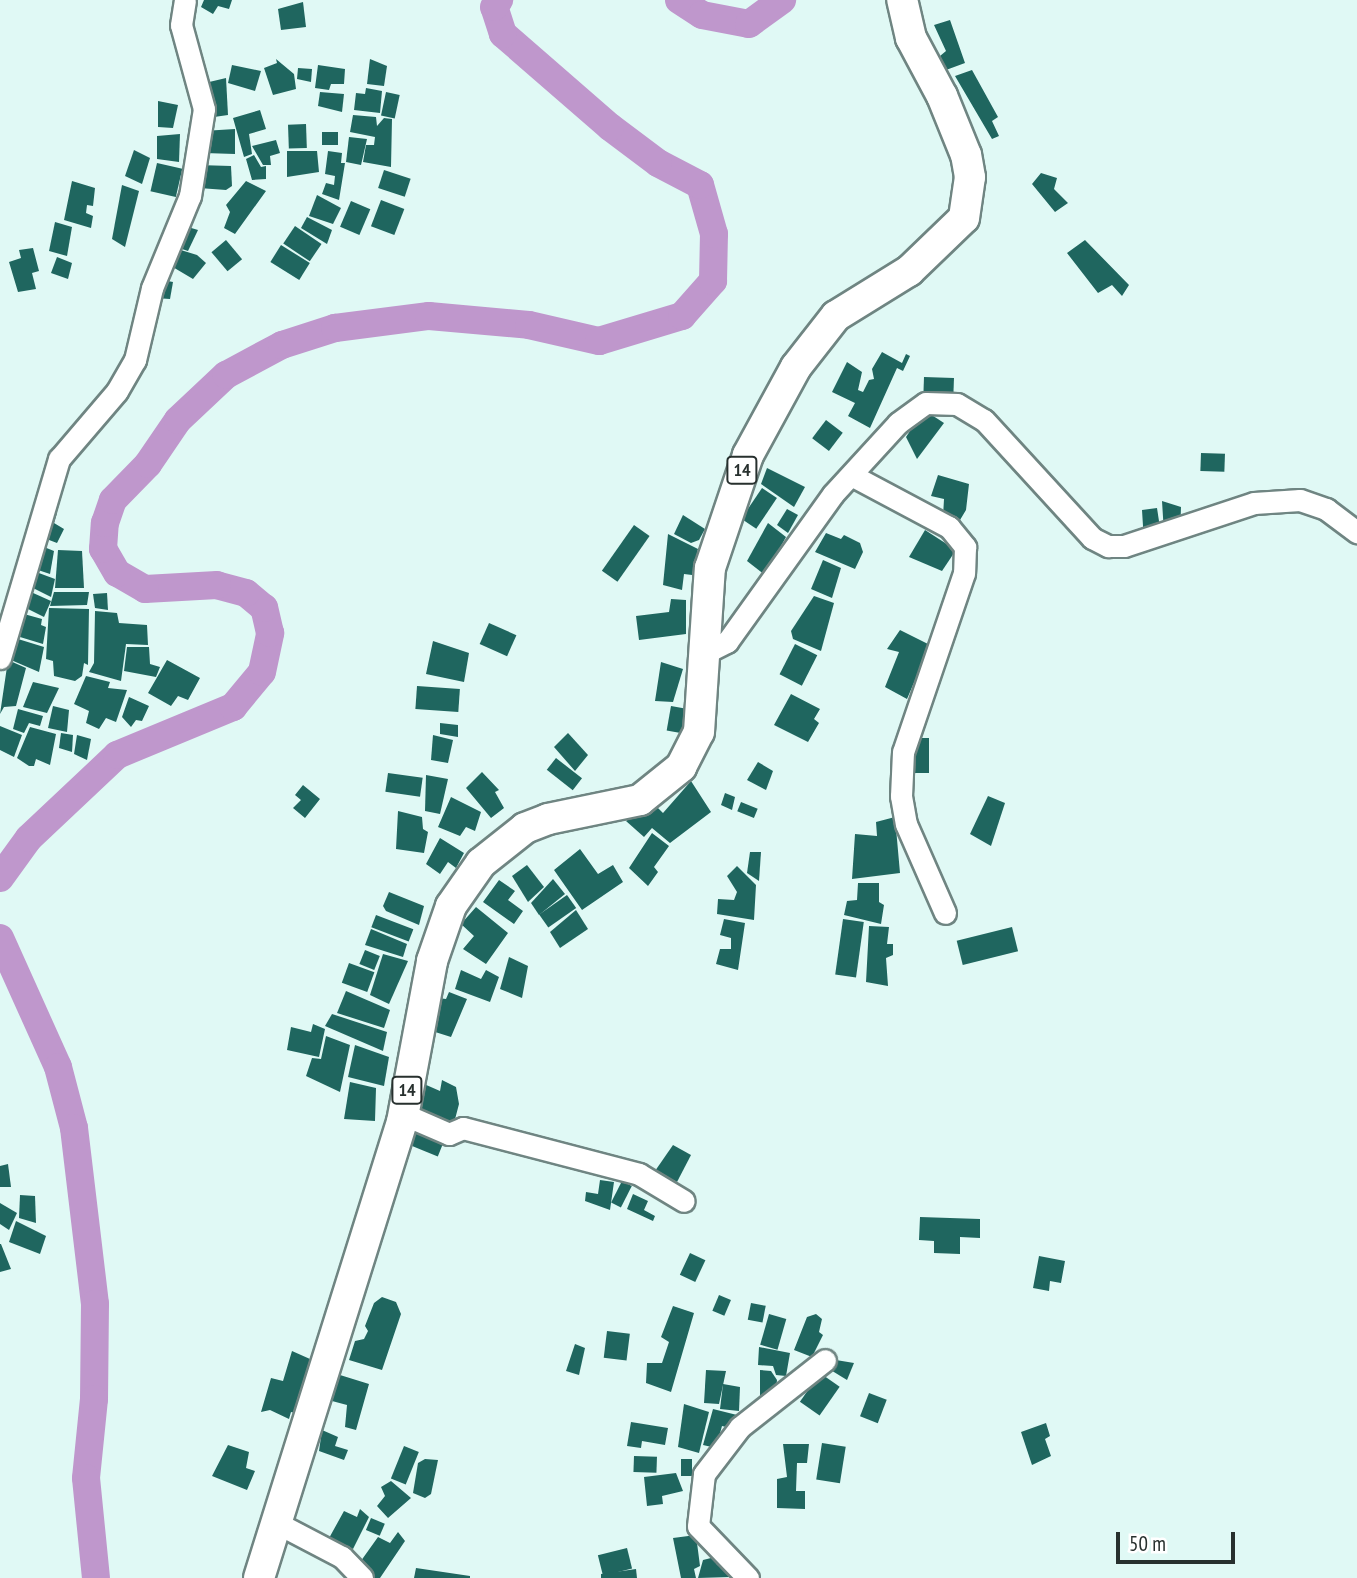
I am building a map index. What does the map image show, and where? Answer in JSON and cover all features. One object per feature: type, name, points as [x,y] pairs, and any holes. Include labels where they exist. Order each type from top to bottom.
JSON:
[{"type":"highway","name":"14","points":[[258,1578],[302,1448],[402,1114],[432,961],[451,906],[481,863],[525,828],[555,817],[640,800],[666,784],[681,768],[699,732],[710,568],[748,455],[812,343],[850,304],[909,271],[964,218],[970,189],[967,155],[943,96],[911,38],[902,0]]},
{"type":"street","points":[[0,658],[59,459],[117,391],[135,360],[152,288],[190,196],[204,109],[181,25],[186,0]]},
{"type":"street","points":[[705,653],[727,642],[833,494],[853,476],[915,407],[957,404],[999,435],[1092,538],[1108,547],[1124,546],[1254,503],[1300,500],[1326,509],[1357,532]]},
{"type":"street","points":[[853,476],[949,527],[965,547],[964,573],[903,752],[901,796],[906,824],[945,913]]},
{"type":"street","points":[[402,1114],[449,1134],[463,1128],[639,1174],[684,1200]]},
{"type":"street","points":[[748,1578],[698,1527],[704,1474],[740,1427],[825,1360]]},
{"type":"street","points":[[275,1522],[342,1556],[362,1578]]},
{"type":"building","points":[[204,0],[232,0],[229,9],[218,6],[213,14],[201,7]]},
{"type":"building","points":[[303,2],[306,27],[281,30],[278,9]]},
{"type":"building","points":[[950,20],[965,63],[946,70],[940,56],[946,51],[934,25]]},
{"type":"building","points":[[276,59],[294,74],[296,89],[273,95],[264,68],[277,63]]},
{"type":"building","points":[[370,59],[387,66],[384,86],[367,84]]},
{"type":"building","points":[[232,65],[261,71],[255,91],[228,83]]},
{"type":"building","points":[[318,65],[345,69],[344,84],[331,84],[329,90],[315,88]]},
{"type":"building","points":[[298,68],[312,69],[311,82],[297,79]]},
{"type":"building","points":[[972,70],[998,117],[992,121],[999,136],[992,139],[955,76]]},
{"type":"building","points":[[226,78],[228,115],[207,118],[205,83]]},
{"type":"building","points":[[366,88],[382,91],[380,113],[354,110],[356,93],[365,94]]},
{"type":"building","points":[[320,92],[344,94],[342,112],[318,106]]},
{"type":"building","points":[[386,92],[400,95],[395,118],[381,115]]},
{"type":"building","points":[[158,101],[178,105],[173,128],[158,127]]},
{"type":"building","points":[[260,110],[266,129],[249,134],[252,154],[244,157],[233,118]]},
{"type":"building","points":[[353,115],[376,117],[377,126],[384,118],[392,119],[391,167],[363,162],[366,145],[374,145],[375,137],[350,132]]},
{"type":"building","points":[[306,124],[307,148],[289,149],[288,125]]},
{"type":"building","points":[[235,129],[235,154],[204,153],[203,131]]},
{"type":"building","points":[[322,132],[338,132],[338,145],[322,145]]},
{"type":"building","points":[[180,134],[179,162],[157,159],[157,136]]},
{"type":"building","points":[[349,137],[367,139],[361,165],[346,162]]},
{"type":"building","points":[[276,140],[280,153],[270,156],[271,165],[263,165],[252,146]]},
{"type":"building","points":[[134,150],[150,158],[142,184],[125,176]]},
{"type":"building","points":[[287,151],[317,151],[319,172],[287,177]]},
{"type":"building","points":[[328,151],[342,153],[341,163],[345,163],[339,200],[322,194],[326,183],[334,185],[335,176],[325,174]]},
{"type":"building","points":[[254,155],[261,167],[266,166],[266,179],[252,180],[246,159]]},
{"type":"building","points":[[157,163],[182,169],[176,197],[150,191]]},
{"type":"building","points":[[198,165],[231,166],[232,186],[226,190],[199,188]]},
{"type":"building","points":[[384,170],[411,179],[405,197],[378,188]]},
{"type":"building","points":[[1041,173],[1057,178],[1054,189],[1068,203],[1055,212],[1032,184]]},
{"type":"building","points":[[72,181],[95,188],[93,206],[87,205],[86,213],[93,216],[91,228],[64,220]]},
{"type":"building","points":[[246,181],[266,191],[235,234],[224,228],[230,212],[226,205]]},
{"type":"building","points":[[122,185],[139,191],[125,247],[112,239]]},
{"type":"building","points":[[317,195],[341,208],[333,224],[309,216]]},
{"type":"building","points":[[381,200],[404,209],[394,235],[371,226]]},
{"type":"building","points":[[351,201],[370,209],[359,235],[340,227]]},
{"type":"building","points":[[307,217],[332,230],[327,244],[301,228]]},
{"type":"building","points":[[55,222],[72,227],[67,256],[49,251]]},
{"type":"building","points":[[295,226],[322,244],[310,261],[283,243]]},
{"type":"building","points":[[188,227],[198,230],[188,251],[170,245]]},
{"type":"building","points":[[226,240],[242,259],[228,271],[211,252]]},
{"type":"building","points":[[1085,240],[1129,285],[1122,296],[1112,285],[1098,293],[1067,253]]},
{"type":"building","points":[[281,245],[310,263],[299,280],[270,262]]},
{"type":"building","points":[[171,247],[197,255],[206,263],[193,279],[166,263]]},
{"type":"building","points":[[33,248],[39,271],[32,273],[36,289],[18,292],[9,262],[21,258],[19,250]]},
{"type":"building","points":[[57,257],[72,263],[68,279],[51,273]]},
{"type":"building","points":[[157,279],[173,282],[170,299],[155,298]]},
{"type":"building","points":[[882,352],[902,363],[906,354],[910,356],[903,371],[897,368],[870,428],[848,416],[855,403],[832,392],[847,362],[862,372],[858,390],[863,392],[869,380],[874,379],[872,369]]},
{"type":"building","points":[[924,377],[954,378],[953,397],[923,396]]},
{"type":"building","points":[[924,410],[944,423],[917,459],[906,437]]},
{"type":"building","points":[[826,420],[843,433],[829,451],[812,438]]},
{"type":"building","points":[[1201,453],[1225,454],[1224,472],[1200,471]]},
{"type":"building","points":[[767,468],[805,487],[794,507],[761,484]]},
{"type":"building","points":[[938,475],[969,484],[966,510],[960,520],[943,517],[944,499],[931,496]]},
{"type":"building","points":[[762,488],[777,498],[756,529],[741,519]]},
{"type":"building","points":[[1162,501],[1181,507],[1180,535],[1164,533]]},
{"type":"building","points":[[1157,508],[1162,541],[1144,543],[1142,510]]},
{"type":"building","points":[[787,509],[798,515],[788,533],[777,525]]},
{"type":"building","points":[[46,510],[57,513],[54,523],[64,529],[57,543],[36,535]]},
{"type":"building","points":[[683,515],[705,529],[699,540],[691,543],[674,534]]},
{"type":"building","points":[[768,523],[786,537],[765,575],[747,561]]},
{"type":"building","points":[[634,525],[650,536],[617,582],[602,571]]},
{"type":"building","points":[[925,530],[956,550],[942,571],[909,557]]},
{"type":"building","points":[[826,533],[841,539],[844,535],[860,543],[863,552],[855,569],[815,552]]},
{"type":"building","points":[[668,534],[698,549],[692,575],[684,574],[682,590],[663,585]]},
{"type":"building","points":[[34,543],[54,551],[50,574],[26,566]]},
{"type":"building","points":[[58,550],[82,551],[84,588],[55,588]]},
{"type":"building","points":[[823,560],[841,568],[832,598],[811,589]]},
{"type":"building","points":[[28,569],[55,579],[51,597],[23,583]]},
{"type":"building","points":[[22,588],[51,601],[44,617],[18,604]]},
{"type":"building","points":[[54,592],[89,592],[87,605],[50,606]]},
{"type":"building","points":[[107,593],[108,610],[95,608],[93,594]]},
{"type":"building","points":[[814,596],[834,603],[821,651],[793,639],[791,631]]},
{"type":"building","points":[[671,599],[686,600],[686,634],[639,640],[636,616],[669,612]]},
{"type":"building","points":[[49,608],[89,609],[88,665],[84,663],[82,676],[75,681],[54,676],[53,661],[46,659]]},
{"type":"building","points":[[95,611],[117,613],[119,623],[147,625],[148,645],[126,644],[121,681],[89,672],[94,663]]},
{"type":"building","points":[[24,614],[42,619],[41,625],[46,627],[43,644],[20,637]]},
{"type":"building","points":[[489,623],[516,635],[507,656],[480,644]]},
{"type":"building","points":[[900,630],[930,645],[907,699],[885,687],[899,652],[887,649]]},
{"type":"building","points":[[18,639],[44,647],[39,672],[11,660]]},
{"type":"building","points":[[433,641],[469,653],[464,682],[426,674]]},
{"type":"building","points":[[795,644],[817,655],[802,686],[780,674]]},
{"type":"building","points":[[127,647],[149,647],[150,664],[160,667],[156,677],[124,671]]},
{"type":"building","points":[[8,660],[26,668],[16,706],[4,707],[0,714]]},
{"type":"building","points":[[167,660],[200,678],[188,700],[178,696],[171,706],[148,693]]},
{"type":"building","points":[[661,662],[683,669],[673,702],[655,701]]},
{"type":"building","points":[[86,676],[110,682],[108,688],[127,690],[116,722],[106,718],[99,729],[86,723],[89,711],[74,704]]},
{"type":"building","points":[[33,682],[59,688],[47,713],[23,707]]},
{"type":"building","points":[[417,686],[460,689],[458,712],[415,709]]},
{"type":"building","points":[[791,694],[820,709],[814,719],[819,723],[808,742],[774,725]]},
{"type":"building","points":[[129,697],[149,706],[142,721],[136,720],[131,727],[122,717]]},
{"type":"building","points":[[53,706],[69,710],[67,732],[48,728]]},
{"type":"building","points":[[671,706],[688,709],[683,734],[667,731]]},
{"type":"building","points":[[18,709],[43,716],[40,726],[29,723],[24,733],[13,729]]},
{"type":"building","points":[[440,723],[458,725],[458,737],[440,734]]},
{"type":"building","points":[[0,726],[22,735],[14,757],[0,750]]},
{"type":"building","points":[[30,727],[56,734],[50,765],[36,759],[34,766],[29,766],[17,758]]},
{"type":"building","points":[[61,733],[73,735],[72,752],[59,748]]},
{"type":"building","points":[[568,733],[588,755],[575,771],[554,747]]},
{"type":"building","points":[[77,735],[91,739],[87,760],[74,754]]},
{"type":"building","points":[[433,735],[453,740],[448,763],[431,760]]},
{"type":"building","points":[[913,738],[929,738],[929,773],[913,773]]},
{"type":"building","points":[[556,758],[582,778],[573,790],[547,770]]},
{"type":"building","points":[[758,762],[773,771],[766,790],[747,780]]},
{"type":"building","points":[[482,772],[499,790],[495,792],[504,808],[491,818],[466,788]]},
{"type":"building","points":[[388,773],[423,778],[420,797],[385,792]]},
{"type":"building","points":[[426,775],[448,779],[440,814],[425,811]]},
{"type":"building","points":[[691,781],[711,812],[670,843],[652,828],[644,837],[626,821],[653,803],[663,813]]},
{"type":"building","points":[[303,785],[320,799],[305,818],[293,808],[301,800],[295,795]]},
{"type":"building","points":[[725,793],[735,797],[732,810],[721,805]]},
{"type":"building","points":[[988,796],[1005,803],[991,846],[970,834]]},
{"type":"building","points":[[451,797],[481,812],[475,831],[466,827],[460,836],[438,827]]},
{"type":"building","points":[[741,802],[758,809],[754,818],[737,811]]},
{"type":"building","points":[[398,811],[422,817],[423,829],[428,832],[424,853],[396,849]]},
{"type":"building","points":[[895,817],[900,873],[852,879],[855,834],[877,836],[876,822]]},
{"type":"building","points":[[652,833],[669,846],[654,867],[658,872],[648,886],[629,868]]},
{"type":"building","points":[[440,838],[464,853],[456,868],[448,862],[440,874],[426,864]]},
{"type":"building","points":[[580,849],[598,874],[613,865],[623,882],[582,910],[554,870]]},
{"type":"building","points":[[750,852],[761,852],[759,881],[747,873]]},
{"type":"building","points":[[527,865],[544,887],[528,902],[512,876]]},
{"type":"building","points":[[737,866],[756,885],[754,920],[717,914],[718,899],[734,900],[737,892],[727,876]]},
{"type":"building","points":[[553,879],[565,894],[539,915],[531,903]]},
{"type":"building","points":[[499,880],[515,891],[508,900],[523,911],[514,924],[483,902]]},
{"type":"building","points":[[858,883],[879,883],[879,902],[884,905],[881,924],[844,915],[847,901],[857,900]]},
{"type":"building","points":[[389,892],[424,906],[419,925],[386,911],[383,906]]},
{"type":"building","points":[[567,895],[576,908],[548,928],[539,915]]},
{"type":"building","points":[[476,907],[508,933],[486,964],[463,949],[474,936],[461,924]]},
{"type":"building","points":[[576,910],[588,929],[560,948],[550,932]]},
{"type":"building","points":[[376,915],[413,929],[409,941],[371,927]]},
{"type":"building","points":[[724,919],[745,923],[738,970],[716,964],[720,949],[731,949],[731,938],[720,935]]},
{"type":"building","points":[[843,919],[864,922],[856,977],[835,974]]},
{"type":"building","points":[[869,926],[889,927],[887,944],[893,944],[893,955],[886,958],[888,986],[866,982]]},
{"type":"building","points":[[1012,927],[1018,951],[963,965],[957,941]]},
{"type":"building","points":[[371,929],[407,944],[403,957],[365,945]]},
{"type":"building","points":[[365,950],[380,956],[374,970],[359,964]]},
{"type":"building","points":[[383,954],[408,961],[389,1004],[370,995]]},
{"type":"building","points":[[509,957],[528,966],[522,998],[500,989]]},
{"type":"building","points":[[349,963],[374,972],[367,992],[342,983]]},
{"type":"building","points":[[461,970],[481,979],[486,970],[499,977],[490,1002],[455,989]]},
{"type":"building","points":[[346,991],[390,1010],[384,1028],[337,1013]]},
{"type":"building","points":[[449,992],[467,999],[451,1037],[432,1031],[438,998],[446,999]]},
{"type":"building","points":[[332,1014],[387,1032],[383,1051],[325,1026]]},
{"type":"building","points":[[313,1024],[325,1029],[319,1057],[287,1050],[291,1027],[311,1032]]},
{"type":"building","points":[[326,1036],[350,1045],[340,1092],[306,1076],[312,1058],[321,1059]]},
{"type":"building","points":[[355,1045],[389,1057],[384,1086],[348,1077]]},
{"type":"building","points":[[442,1080],[456,1087],[459,1104],[453,1127],[418,1114],[424,1084],[440,1091]]},
{"type":"building","points":[[350,1082],[376,1088],[375,1121],[344,1119]]},
{"type":"building","points":[[411,1124],[445,1138],[438,1156],[404,1143]]},
{"type":"building","points":[[673,1145],[691,1155],[677,1182],[655,1171]]},
{"type":"building","points":[[8,1164],[11,1187],[0,1187],[0,1166]]},
{"type":"building","points":[[600,1180],[614,1182],[610,1210],[585,1201],[586,1192],[598,1194]]},
{"type":"building","points":[[622,1181],[632,1186],[621,1207],[611,1202]]},
{"type":"building","points":[[633,1194],[648,1201],[644,1210],[655,1216],[653,1221],[627,1209]]},
{"type":"building","points":[[20,1195],[35,1196],[36,1223],[19,1218]]},
{"type":"building","points":[[0,1203],[17,1213],[9,1230],[0,1224]]},
{"type":"building","points":[[920,1217],[980,1219],[980,1238],[960,1237],[960,1254],[934,1253],[934,1241],[919,1240]]},
{"type":"building","points":[[16,1221],[46,1236],[40,1254],[9,1242]]},
{"type":"building","points":[[0,1244],[11,1269],[0,1272]]},
{"type":"building","points":[[690,1253],[705,1260],[695,1282],[680,1275]]},
{"type":"building","points":[[1039,1256],[1065,1261],[1061,1283],[1050,1281],[1049,1291],[1033,1288]]},
{"type":"building","points":[[719,1295],[731,1300],[724,1316],[712,1311]]},
{"type":"building","points":[[382,1297],[396,1302],[401,1314],[382,1370],[349,1360],[355,1341],[364,1339],[368,1331],[365,1326],[374,1303]]},
{"type":"building","points":[[751,1303],[766,1306],[762,1323],[748,1320]]},
{"type":"building","points":[[673,1306],[694,1313],[671,1392],[646,1383],[647,1363],[662,1363],[669,1342],[661,1337]]},
{"type":"building","points":[[769,1314],[786,1319],[777,1350],[760,1345]]},
{"type":"building","points":[[816,1314],[822,1319],[819,1332],[823,1335],[812,1357],[794,1350],[807,1317]]},
{"type":"building","points":[[607,1331],[630,1334],[627,1361],[604,1358]]},
{"type":"building","points":[[575,1344],[585,1348],[579,1375],[566,1371]]},
{"type":"building","points":[[759,1347],[790,1353],[786,1376],[776,1375],[773,1366],[758,1365]]},
{"type":"building","points":[[292,1351],[310,1359],[295,1413],[291,1412],[289,1419],[270,1410],[261,1412],[271,1378],[283,1381]]},
{"type":"building","points":[[830,1359],[854,1363],[847,1380],[829,1369]]},
{"type":"building","points":[[706,1370],[726,1371],[719,1404],[704,1403]]},
{"type":"building","points":[[760,1370],[771,1371],[777,1380],[775,1399],[760,1400]]},
{"type":"building","points":[[820,1373],[840,1387],[820,1415],[800,1402]]},
{"type":"building","points":[[340,1375],[369,1384],[356,1430],[345,1427],[347,1405],[332,1401]]},
{"type":"building","points":[[723,1384],[740,1387],[739,1411],[720,1409]]},
{"type":"building","points":[[869,1393],[887,1400],[878,1423],[860,1416]]},
{"type":"building","points":[[684,1404],[709,1412],[699,1453],[678,1447]]},
{"type":"building","points":[[713,1409],[737,1415],[730,1428],[722,1426],[716,1448],[703,1445]]},
{"type":"building","points":[[631,1422],[668,1428],[665,1445],[642,1441],[641,1448],[627,1446]]},
{"type":"building","points":[[1046,1423],[1050,1436],[1045,1439],[1051,1456],[1032,1465],[1021,1432]]},
{"type":"building","points":[[322,1430],[338,1437],[335,1446],[348,1450],[344,1460],[319,1451]]},
{"type":"building","points":[[822,1443],[846,1447],[840,1483],[816,1480]]},
{"type":"building","points":[[783,1444],[809,1444],[807,1463],[797,1463],[796,1491],[805,1491],[805,1509],[777,1508],[777,1479],[787,1477]]},
{"type":"building","points":[[228,1445],[249,1452],[246,1468],[255,1471],[247,1490],[212,1476]]},
{"type":"building","points":[[404,1446],[419,1452],[406,1484],[391,1478]]},
{"type":"building","points":[[634,1456],[657,1457],[656,1473],[633,1472]]},
{"type":"building","points":[[425,1459],[438,1460],[431,1494],[425,1498],[413,1493],[418,1463]]},
{"type":"building","points":[[681,1459],[692,1459],[692,1476],[681,1476]]},
{"type":"building","points":[[676,1473],[683,1491],[662,1496],[663,1504],[647,1506],[644,1477]]},
{"type":"building","points":[[391,1481],[411,1498],[388,1518],[377,1506],[385,1496],[381,1487]]},
{"type":"building","points":[[360,1509],[369,1517],[353,1549],[328,1540],[344,1511],[357,1517]]},
{"type":"building","points":[[371,1518],[385,1524],[380,1536],[366,1530]]},
{"type":"building","points":[[398,1532],[405,1541],[380,1578],[367,1578],[358,1565],[378,1537],[390,1543]]},
{"type":"building","points":[[696,1535],[700,1566],[694,1569],[696,1578],[681,1578],[673,1538]]},
{"type":"building","points":[[627,1548],[632,1568],[603,1576],[598,1555]]},
{"type":"building","points":[[715,1557],[717,1565],[729,1567],[730,1577],[698,1578],[703,1560]]},
{"type":"building","points":[[416,1568],[470,1576],[470,1578],[414,1578]]},
{"type":"building","points":[[636,1569],[637,1578],[601,1578],[601,1574]]},
{"type":"waterway","points":[[0,878],[29,838],[117,755],[233,707],[262,672],[270,633],[264,608],[246,593],[217,585],[145,589],[117,573],[103,549],[105,523],[113,500],[148,464],[178,420],[226,375],[282,345],[335,328],[429,316],[529,325],[599,341],[682,316],[713,281],[714,234],[700,185],[658,163],[610,127],[503,34],[494,7],[499,0]]},
{"type":"waterway","points":[[679,0],[702,15],[749,24],[782,0]]},
{"type":"waterway","points":[[0,938],[58,1067],[74,1128],[95,1304],[94,1399],[86,1478],[96,1578]]}]
